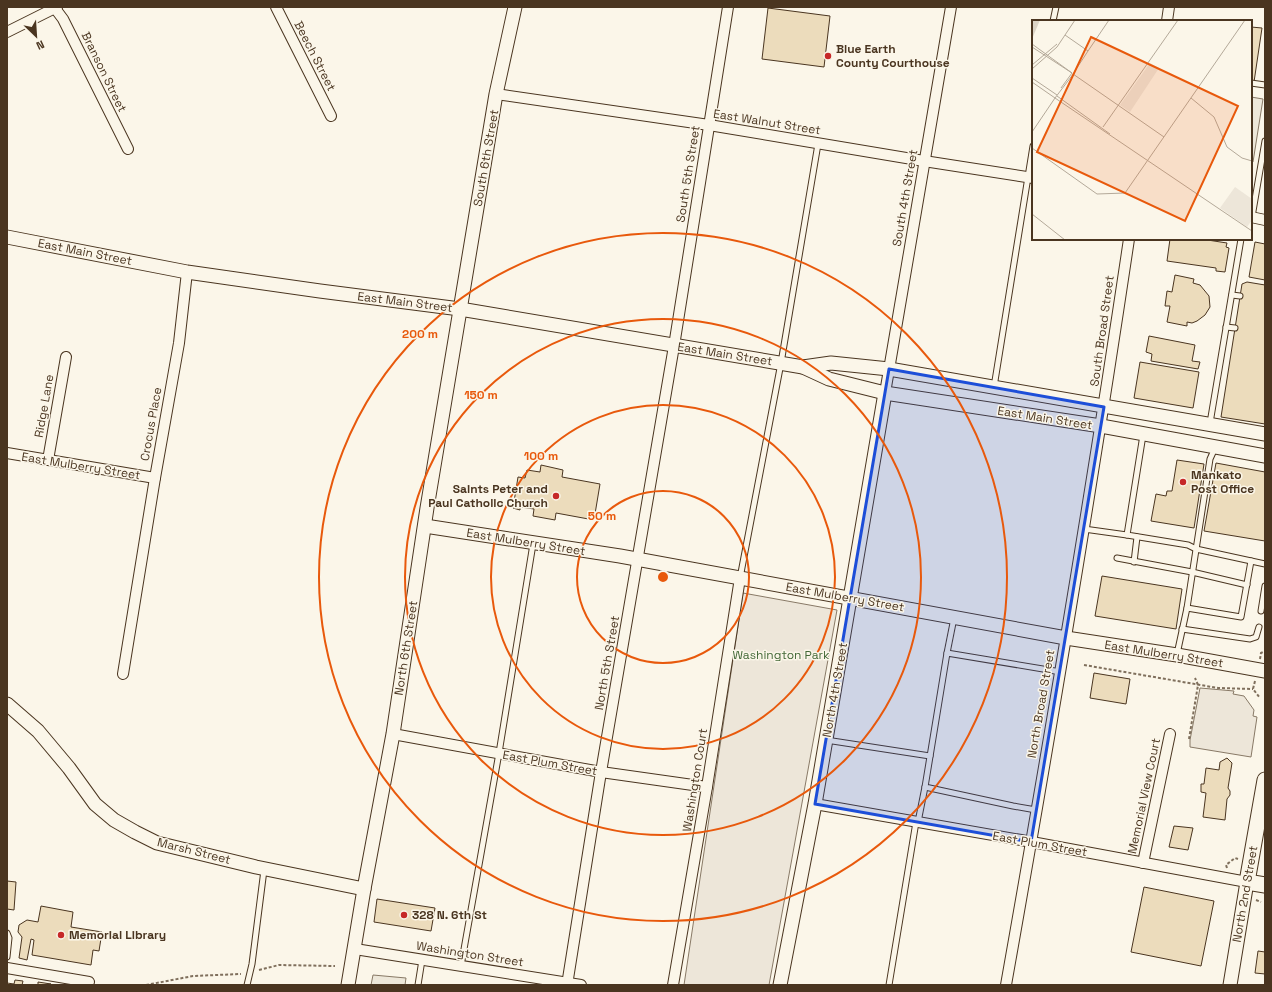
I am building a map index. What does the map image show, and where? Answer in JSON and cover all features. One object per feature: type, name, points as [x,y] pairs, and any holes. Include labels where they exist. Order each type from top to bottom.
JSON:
[{"type":"main road","points":[[1264,787],[1265,818]]},
{"type":"main road","name":"North 2nd Street","points":[[1247,882],[1264,787]]},
{"type":"main road","name":"East Plum Street","points":[[1247,882],[1265,885]]},
{"type":"street","points":[[7,32],[55,7]]},
{"type":"street","name":"Branson Street","points":[[55,7],[63,19],[128,150]]},
{"type":"street","name":"Beech Street","points":[[276,7],[331,116]]},
{"type":"street","name":"South 6th Street","points":[[460,309],[496,94],[515,7]]},
{"type":"street","name":"South 5th Street","points":[[674,346],[728,7]]},
{"type":"street","name":"South 4th Street","points":[[885,393],[951,7]]},
{"type":"street","points":[[1167,20],[1169,7]]},
{"type":"street","name":"East Walnut Street","points":[[496,94],[708,125],[818,144],[1030,177]]},
{"type":"street","points":[[1252,217],[1265,220]]},
{"type":"street","name":"East Main Street","points":[[7,237],[187,272],[460,309],[781,363],[803,367],[828,379],[885,393],[1101,426],[1265,456]]},
{"type":"street","name":"South Broad Street","points":[[1101,426],[1129,240]]},
{"type":"street","name":"Crocus Place","points":[[123,674],[179,343],[187,272]]},
{"type":"street","name":"North 6th Street","points":[[348,985],[393,734],[460,309]]},
{"type":"street","name":"North 5th Street","points":[[567,984],[601,772],[674,346]]},
{"type":"street","name":"Ridge Lane","points":[[48,460],[66,357]]},
{"type":"street","name":"East Main Street","points":[[803,367],[831,363],[889,369],[1265,434]]},
{"type":"street","name":"North 4th Street","points":[[780,985],[815,804],[885,393]]},
{"type":"street","name":"North Broad Street","points":[[1006,985],[1061,672],[1101,426]]},
{"type":"street","name":"East Mulberry Street","points":[[7,453],[155,478]]},
{"type":"street","name":"East Mulberry Street","points":[[425,526],[638,560],[1066,638],[1177,655],[1265,671]]},
{"type":"street","name":"Washington Court","points":[[673,985],[707,788],[740,578]]},
{"type":"street","name":"Marsh Street","points":[[7,704],[38,731],[69,768],[95,804],[114,820],[134,832],[157,843],[264,869],[364,890]]},
{"type":"street","name":"East Plum Street","points":[[393,734],[601,772],[707,788]]},
{"type":"street","name":"Memorial View Court","points":[[1143,863],[1170,734]]},
{"type":"street","name":"East Plum Street","points":[[815,804],[1247,882]]},
{"type":"street","name":"North 2nd Street","points":[[1230,985],[1247,882]]},
{"type":"street","name":"Washington Street","points":[[355,949],[580,985]]},
{"type":"street","points":[[7,968],[89,982]]},
{"type":"lane","points":[[1053,20],[1056,7]]},
{"type":"lane","points":[[1252,83],[1265,85]]},
{"type":"lane","points":[[1252,212],[1265,141]]},
{"type":"lane","points":[[740,578],[781,363],[818,144]]},
{"type":"lane","points":[[994,387],[1030,177],[1032,156]]},
{"type":"lane","points":[[1210,425],[1241,240]]},
{"type":"lane","points":[[1232,295],[1240,296]]},
{"type":"lane","points":[[1226,327],[1235,328]]},
{"type":"lane","points":[[1127,535],[1144,434]]},
{"type":"lane","points":[[1177,655],[1196,549],[1210,458],[1215,447]]},
{"type":"lane","points":[[1084,529],[1188,545],[1196,549],[1265,564]]},
{"type":"lane","points":[[1134,562],[1137,537]]},
{"type":"lane","points":[[461,966],[499,753],[533,543]]},
{"type":"lane","points":[[1117,558],[1192,572],[1246,585]]},
{"type":"lane","points":[[1186,608],[1241,617],[1251,561]]},
{"type":"lane","points":[[1261,611],[1265,586]]},
{"type":"lane","points":[[889,985],[954,617]]},
{"type":"lane","points":[[1182,628],[1250,639],[1256,637],[1260,627]]},
{"type":"lane","points":[[947,653],[1061,672]]},
{"type":"lane","points":[[826,740],[930,756]]},
{"type":"lane","points":[[925,787],[1036,810]]},
{"type":"lane","points":[[247,985],[251,972],[264,869]]},
{"type":"lane","points":[[7,933],[7,957]]},
{"type":"lane","points":[[418,985],[422,960]]},
{"type":"path","points":[[1084,665],[1218,688],[1253,689]]},
{"type":"path","points":[[1188,739],[1198,685],[1195,678]]},
{"type":"path","points":[[146,985],[193,976],[241,974],[279,965],[335,966]]},
{"type":"highlighted area","points":[[889,369],[1104,407],[1031,842],[815,804]]},
{"type":"green space","name":"Washington Park","points":[[743,593],[837,610],[769,985],[684,985]]},
{"type":"green space","points":[[1200,688],[1234,691],[1233,694],[1244,696],[1254,710],[1253,716],[1257,717],[1251,757],[1190,747]]},
{"type":"shaded area","points":[[1252,97],[1263,99],[1252,162]]},
{"type":"shaded area","points":[[373,975],[406,978],[405,985],[371,985]]},
{"type":"building","points":[[768,8],[830,16],[824,67],[762,59]]},
{"type":"building","points":[[1252,27],[1262,28],[1254,82],[1252,81]]},
{"type":"building","points":[[1170,240],[1208,240],[1227,243],[1226,247],[1229,248],[1225,272],[1216,271],[1216,268],[1167,261]]},
{"type":"building","points":[[1255,242],[1265,244],[1265,280],[1249,277]]},
{"type":"building","points":[[1175,275],[1194,279],[1193,283],[1200,285],[1209,296],[1210,307],[1205,315],[1192,323],[1187,322],[1187,326],[1167,322],[1170,306],[1165,306],[1167,291],[1172,292]]},
{"type":"building","points":[[1247,282],[1265,285],[1265,424],[1221,417],[1242,284]]},
{"type":"building","points":[[1149,336],[1195,345],[1192,361],[1200,362],[1198,369],[1151,361],[1152,354],[1146,352]]},
{"type":"building","points":[[1140,362],[1199,372],[1193,408],[1134,398]]},
{"type":"building","points":[[1177,460],[1204,464],[1194,528],[1151,521],[1156,494],[1166,496],[1167,491],[1172,491]]},
{"type":"building","points":[[1216,463],[1265,472],[1265,541],[1204,531]]},
{"type":"building","name":"Saints Peter and Paul Catholic Church","points":[[541,465],[563,470],[562,477],[600,484],[594,520],[556,513],[555,520],[533,516],[534,509],[520,507],[520,510],[513,508],[518,477],[525,478],[527,470],[540,472]]},
{"type":"building","points":[[1102,576],[1182,589],[1176,629],[1095,616]]},
{"type":"building","points":[[1094,673],[1130,679],[1126,704],[1090,698]]},
{"type":"building","points":[[1227,758],[1232,763],[1228,788],[1230,795],[1227,799],[1225,820],[1203,817],[1206,793],[1201,792],[1201,784],[1204,784],[1206,768],[1219,770],[1220,762]]},
{"type":"building","points":[[1174,826],[1193,828],[1188,850],[1169,847]]},
{"type":"building","points":[[7,881],[16,882],[14,910],[7,909]]},
{"type":"building","points":[[1144,887],[1214,901],[1201,966],[1131,952]]},
{"type":"building","name":"328 N. 6th St","points":[[377,899],[435,908],[431,931],[374,922]]},
{"type":"building","name":"Memorial Library","points":[[41,906],[73,912],[71,927],[102,932],[99,951],[93,950],[91,965],[32,955],[34,940],[31,939],[27,960],[19,958],[22,937],[18,932],[19,925],[27,920],[38,922]]},
{"type":"building","points":[[1258,951],[1265,952],[1265,974],[1255,973]]},
{"type":"building","points":[[15,980],[23,981],[22,985],[7,985],[7,983],[14,984]]},
{"type":"building","points":[[38,982],[51,984],[38,985]]},
{"type":"place","name":"Blue Earth County Courthouse","points":[[828,56]]},
{"type":"place","name":"Mankato Post Office","points":[[1183,482]]},
{"type":"place","name":"Saints Peter and Paul Catholic Church","points":[[556,496]]},
{"type":"place","name":"328 N. 6th St","points":[[404,915]]},
{"type":"place","name":"Memorial Library","points":[[61,935]]}]
